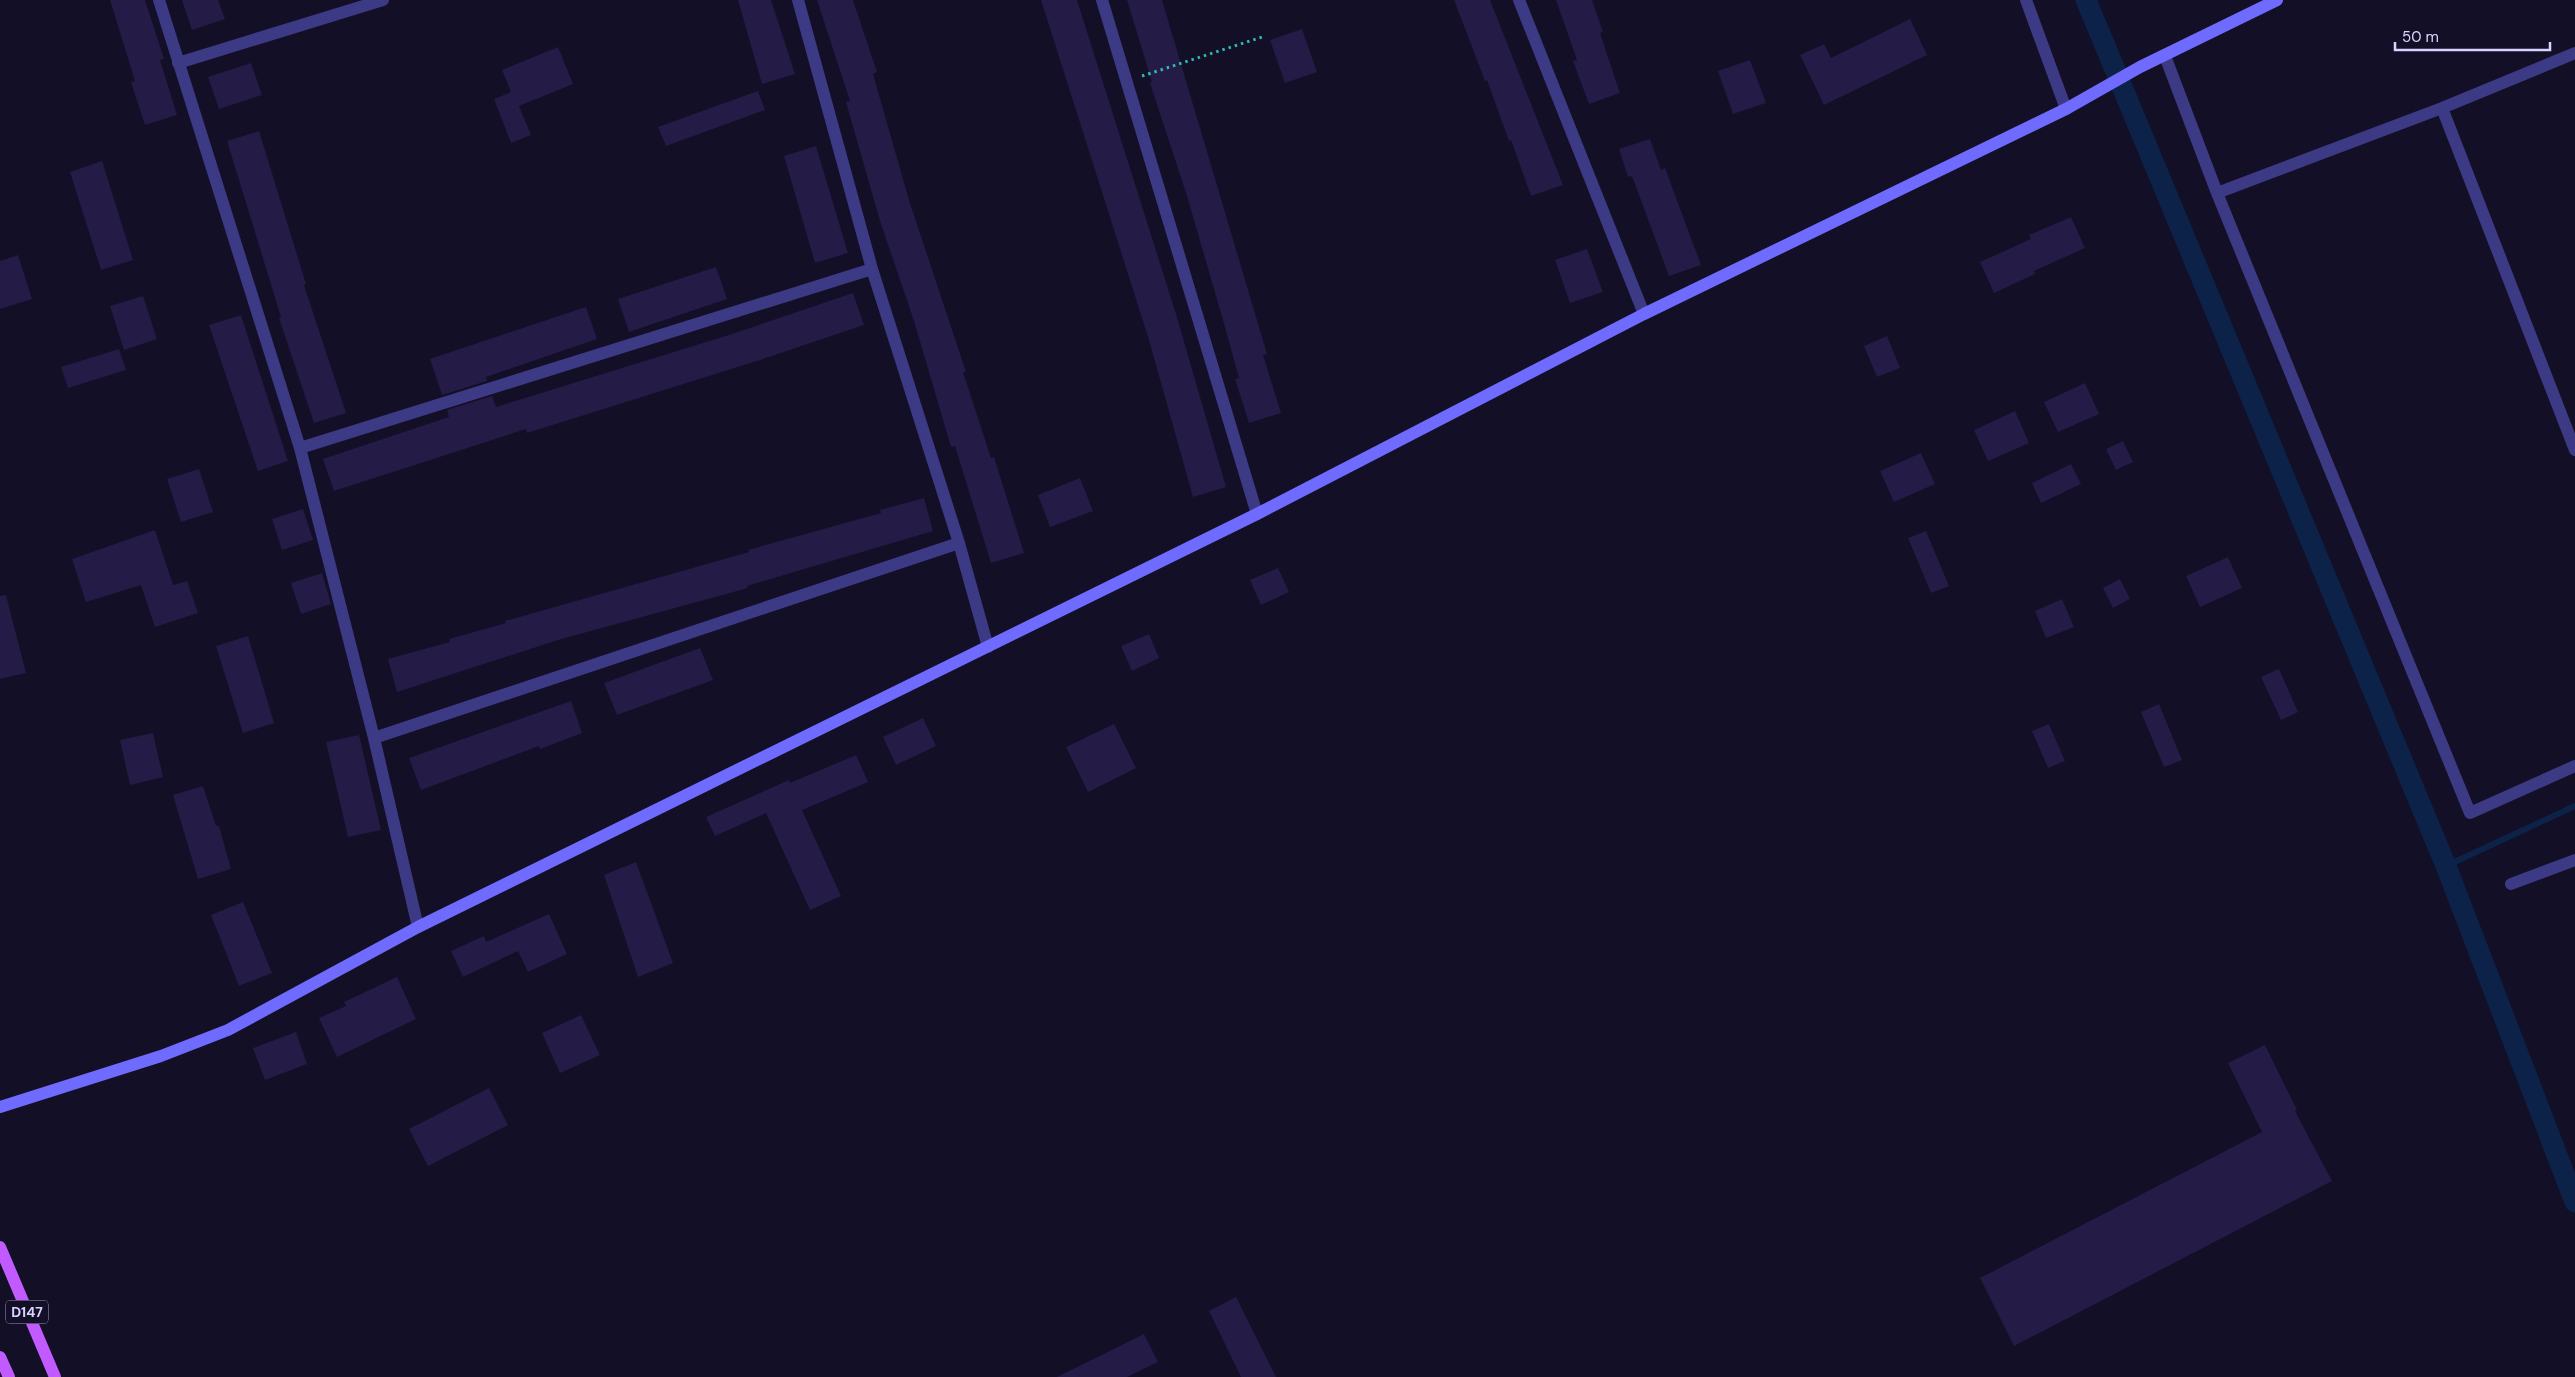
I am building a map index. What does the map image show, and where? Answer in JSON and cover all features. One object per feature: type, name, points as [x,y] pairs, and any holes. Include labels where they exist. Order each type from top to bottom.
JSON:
[{"type":"main road","name":"D147","points":[[0,1247],[55,1377]]},
{"type":"main road","points":[[0,1357],[9,1377]]},
{"type":"street","points":[[159,0],[300,448],[374,738],[418,927]]},
{"type":"street","points":[[178,63],[383,0]]},
{"type":"street","points":[[798,0],[872,269],[959,543],[988,647]]},
{"type":"street","points":[[1102,0],[1257,514]]},
{"type":"street","points":[[1519,0],[1644,314]]},
{"type":"street","points":[[2026,0],[2066,109]]},
{"type":"street","points":[[0,1107],[161,1056],[228,1030],[418,927],[1257,514],[1644,314],[2066,109],[2140,67],[2277,0]]},
{"type":"street","points":[[2217,193],[2442,108],[2575,53]]},
{"type":"street","points":[[2165,56],[2217,193],[2470,813],[2575,766]]},
{"type":"street","points":[[2442,108],[2575,450]]},
{"type":"street","points":[[300,448],[872,269]]},
{"type":"street","points":[[374,738],[959,543]]},
{"type":"street","points":[[2511,884],[2575,860]]},
{"type":"path","points":[[1127,81],[1262,37]]},
{"type":"building","points":[[110,0],[145,0],[164,59],[160,60],[177,115],[145,125],[131,82],[135,81]]},
{"type":"building","points":[[182,0],[218,0],[225,19],[192,30]]},
{"type":"building","points":[[738,0],[771,0],[795,74],[762,84]]},
{"type":"building","points":[[817,0],[853,0],[877,72],[873,74],[909,200],[966,372],[963,372],[991,458],[994,457],[1024,553],[991,563],[955,446],[951,447],[914,321],[880,221],[846,102],[850,101]]},
{"type":"building","points":[[1041,0],[1077,0],[1176,314],[1226,487],[1193,497],[1149,340]]},
{"type":"building","points":[[1127,0],[1162,0],[1267,354],[1263,355],[1281,413],[1249,423],[1235,379],[1239,378],[1223,320],[1187,196],[1150,83],[1152,82]]},
{"type":"building","points":[[1454,0],[1490,0],[1563,185],[1531,196],[1511,140],[1509,141],[1487,80],[1485,81]]},
{"type":"building","points":[[1556,0],[1592,0],[1603,32],[1600,33],[1620,93],[1589,104],[1573,61],[1577,60]]},
{"type":"building","points":[[1910,19],[1927,55],[1824,105],[1800,55],[1824,44],[1831,58]]},
{"type":"building","points":[[1302,29],[1317,72],[1285,83],[1270,40]]},
{"type":"building","points":[[558,47],[573,84],[519,106],[531,135],[511,143],[494,99],[511,92],[502,70]]},
{"type":"building","points":[[1750,60],[1766,103],[1733,114],[1718,71]]},
{"type":"building","points":[[251,63],[262,95],[219,109],[208,77]]},
{"type":"building","points":[[758,91],[765,110],[666,146],[658,127]]},
{"type":"building","points":[[259,131],[306,284],[304,285],[346,413],[314,423],[279,318],[281,317],[227,141]]},
{"type":"building","points":[[1650,139],[1661,170],[1665,168],[1701,265],[1669,276],[1632,176],[1628,177],[1619,149]]},
{"type":"building","points":[[816,146],[848,253],[815,263],[784,156]]},
{"type":"building","points":[[102,161],[133,260],[101,270],[70,172]]},
{"type":"building","points":[[2071,217],[2085,248],[2034,271],[2035,274],[1994,293],[1980,262],[2031,239],[2029,235]]},
{"type":"building","points":[[1587,249],[1603,292],[1570,303],[1555,260]]},
{"type":"building","points":[[18,255],[32,299],[0,309],[0,261]]},
{"type":"building","points":[[716,267],[727,299],[629,332],[618,299]]},
{"type":"building","points":[[853,293],[864,325],[760,360],[527,433],[526,429],[334,491],[323,459],[449,417],[447,410],[492,396],[496,407],[732,334]]},
{"type":"building","points":[[143,296],[157,339],[124,350],[110,306]]},
{"type":"building","points":[[586,307],[597,339],[486,377],[487,381],[442,395],[430,359]]},
{"type":"building","points":[[241,315],[288,461],[258,471],[209,325]]},
{"type":"building","points":[[1887,336],[1900,368],[1877,377],[1864,346]]},
{"type":"building","points":[[119,349],[126,370],[68,388],[61,367]]},
{"type":"building","points":[[2085,383],[2099,414],[2058,432],[2044,402]]},
{"type":"building","points":[[2015,411],[2029,443],[1988,461],[1974,430]]},
{"type":"building","points":[[2123,441],[2133,462],[2116,470],[2106,449]]},
{"type":"building","points":[[1921,453],[1935,484],[1894,502],[1880,471]]},
{"type":"building","points":[[2071,464],[2081,484],[2041,503],[2032,483]]},
{"type":"building","points":[[199,469],[213,512],[181,522],[167,479]]},
{"type":"building","points":[[1080,478],[1093,511],[1050,527],[1038,495]]},
{"type":"building","points":[[924,498],[933,531],[747,586],[748,588],[558,640],[397,692],[388,659],[450,642],[449,639],[506,623],[505,621],[749,552],[748,550],[881,513],[880,510]]},
{"type":"building","points":[[303,509],[313,540],[282,550],[272,519]]},
{"type":"building","points":[[155,530],[173,585],[187,581],[198,613],[155,627],[141,585],[86,602],[72,559]]},
{"type":"building","points":[[1926,531],[1949,586],[1931,593],[1908,538]]},
{"type":"building","points":[[2228,557],[2242,588],[2200,607],[2186,576]]},
{"type":"building","points":[[1278,568],[1289,592],[1261,605],[1250,580]]},
{"type":"building","points":[[322,573],[331,604],[301,614],[291,583]]},
{"type":"building","points":[[2120,579],[2130,599],[2113,608],[2103,588]]},
{"type":"building","points":[[6,595],[26,673],[0,679],[0,596]]},
{"type":"building","points":[[2062,599],[2074,627],[2046,638],[2035,611]]},
{"type":"building","points":[[1149,634],[1159,658],[1132,671],[1121,646]]},
{"type":"building","points":[[248,636],[274,723],[243,733],[216,646]]},
{"type":"building","points":[[700,648],[713,680],[617,715],[604,683]]},
{"type":"building","points":[[2279,669],[2298,712],[2281,720],[2261,677]]},
{"type":"building","points":[[571,701],[582,733],[540,749],[539,746],[421,790],[409,758]]},
{"type":"building","points":[[2159,704],[2182,760],[2164,767],[2141,712]]},
{"type":"building","points":[[923,718],[936,746],[896,765],[883,737]]},
{"type":"building","points":[[1114,724],[1136,768],[1088,792],[1066,747]]},
{"type":"building","points":[[2049,724],[2065,761],[2048,768],[2032,731]]},
{"type":"building","points":[[153,733],[163,777],[130,785],[120,740]]},
{"type":"building","points":[[359,735],[381,830],[348,837],[326,742]]},
{"type":"building","points":[[856,755],[868,782],[802,810],[841,896],[810,910],[766,813],[715,836],[706,817],[789,780],[790,783]]},
{"type":"building","points":[[203,786],[216,826],[219,826],[231,869],[198,879],[173,795]]},
{"type":"building","points":[[636,862],[673,963],[638,977],[604,875]]},
{"type":"building","points":[[243,902],[272,973],[239,986],[211,915]]},
{"type":"building","points":[[549,914],[567,954],[528,972],[518,951],[463,977],[451,951],[484,936],[486,942]]},
{"type":"building","points":[[397,977],[416,1019],[337,1057],[319,1018],[346,1006],[344,1002]]},
{"type":"building","points":[[581,1015],[600,1055],[560,1073],[542,1033]]},
{"type":"building","points":[[296,1032],[307,1064],[265,1080],[253,1048]]},
{"type":"building","points":[[2265,1045],[2297,1110],[2295,1111],[2332,1181],[2014,1346],[1980,1278],[2262,1132],[2228,1063]]},
{"type":"building","points":[[489,1088],[508,1125],[428,1166],[409,1129]]},
{"type":"building","points":[[1236,1297],[1276,1377],[1241,1377],[1209,1311]]},
{"type":"building","points":[[1144,1334],[1158,1362],[1127,1377],[1057,1377]]},
{"type":"waterway","points":[[2086,0],[2446,866],[2575,1202]]},
{"type":"waterway","points":[[2446,866],[2575,806]]}]
